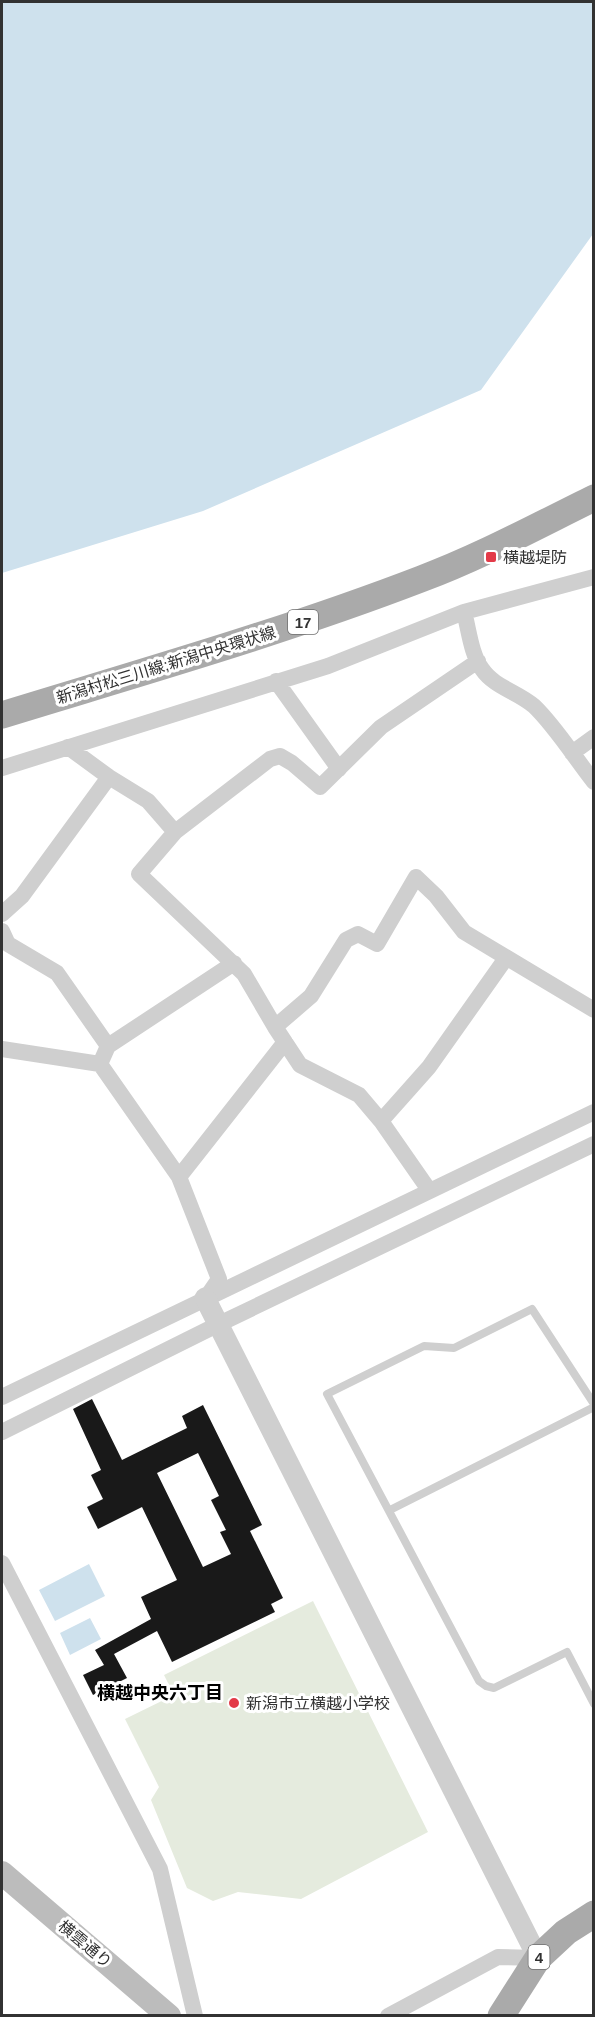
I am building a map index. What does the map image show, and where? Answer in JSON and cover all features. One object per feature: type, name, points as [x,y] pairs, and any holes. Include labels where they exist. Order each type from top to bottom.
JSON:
[{"type":"main road","name":"新潟村松三川線;新潟中央環状線","points":[[2,715],[282,629],[423,578],[521,535],[594,498]]},
{"type":"main road","name":"横雲通り","points":[[2,1874],[169,2016]]},
{"type":"main road","name":"4","points":[[501,2016],[538,1958],[566,1932],[594,1914]]},
{"type":"street","points":[[2,768],[328,666],[464,612],[594,577]]},
{"type":"street","points":[[464,612],[483,671],[495,682],[520,695],[534,707],[594,782]]},
{"type":"street","points":[[429,1191],[381,1121],[359,1095],[300,1065],[244,974],[139,874],[175,832],[270,759],[280,756],[292,763],[320,787],[381,727],[478,661]]},
{"type":"street","points":[[276,681],[339,769]]},
{"type":"street","points":[[572,753],[594,737]]},
{"type":"street","points":[[68,747],[109,777],[148,801],[175,832]]},
{"type":"street","points":[[4,905],[22,896],[109,777]]},
{"type":"street","points":[[275,1027],[311,996],[346,940],[358,934],[377,944],[416,877],[436,896],[464,932],[594,1010]]},
{"type":"street","points":[[4,942],[57,973],[108,1046]]},
{"type":"street","points":[[381,1121],[429,1067],[506,958]]},
{"type":"street","points":[[100,1064],[108,1046],[234,963]]},
{"type":"street","points":[[178,1177],[285,1042]]},
{"type":"street","points":[[2,1049],[100,1064],[178,1177],[219,1279],[205,1298]]},
{"type":"street","points":[[2,1397],[594,1112]]},
{"type":"street","points":[[2,1432],[217,1325],[594,1144]]},
{"type":"street","points":[[205,1298],[538,1958],[498,1958],[388,2016]]},
{"type":"street","points":[[2,1563],[160,1869],[195,2016]]},
{"type":"lane","points":[[390,1510],[594,1406],[532,1309],[454,1348],[424,1346],[327,1394],[479,1680],[486,1686],[494,1688],[567,1652],[594,1704]]},
{"type":"shaded area","points":[[313,1601],[428,1832],[301,1899],[238,1892],[213,1901],[187,1888],[151,1800],[159,1787],[125,1719],[174,1695],[164,1675]]},
{"type":"water","points":[[2,2],[593,2],[593,234],[481,390],[203,511],[2,573]]},
{"type":"water","points":[[89,1564],[105,1596],[55,1621],[39,1590]]},
{"type":"water","points":[[90,1618],[101,1639],[70,1655],[60,1633]]},
{"type":"building","points":[[92,1399],[122,1460],[187,1428],[182,1416],[203,1405],[262,1525],[250,1531],[283,1598],[271,1604],[275,1612],[172,1662],[157,1631],[114,1654],[127,1678],[93,1695],[83,1675],[104,1665],[95,1650],[151,1619],[141,1597],[177,1580],[142,1507],[98,1529],[87,1507],[103,1499],[91,1475],[101,1470],[73,1409]],"holes":[[[198,1453],[219,1496],[211,1500],[226,1530],[220,1532],[231,1554],[203,1567],[157,1473]]]},
{"type":"place","name":"横越堤防","points":[[491,557]]},
{"type":"place","name":"新潟市立横越小学校","points":[[234,1703]]},
{"type":"district","name":"横越中央六丁目","points":[[160,1693]]}]
